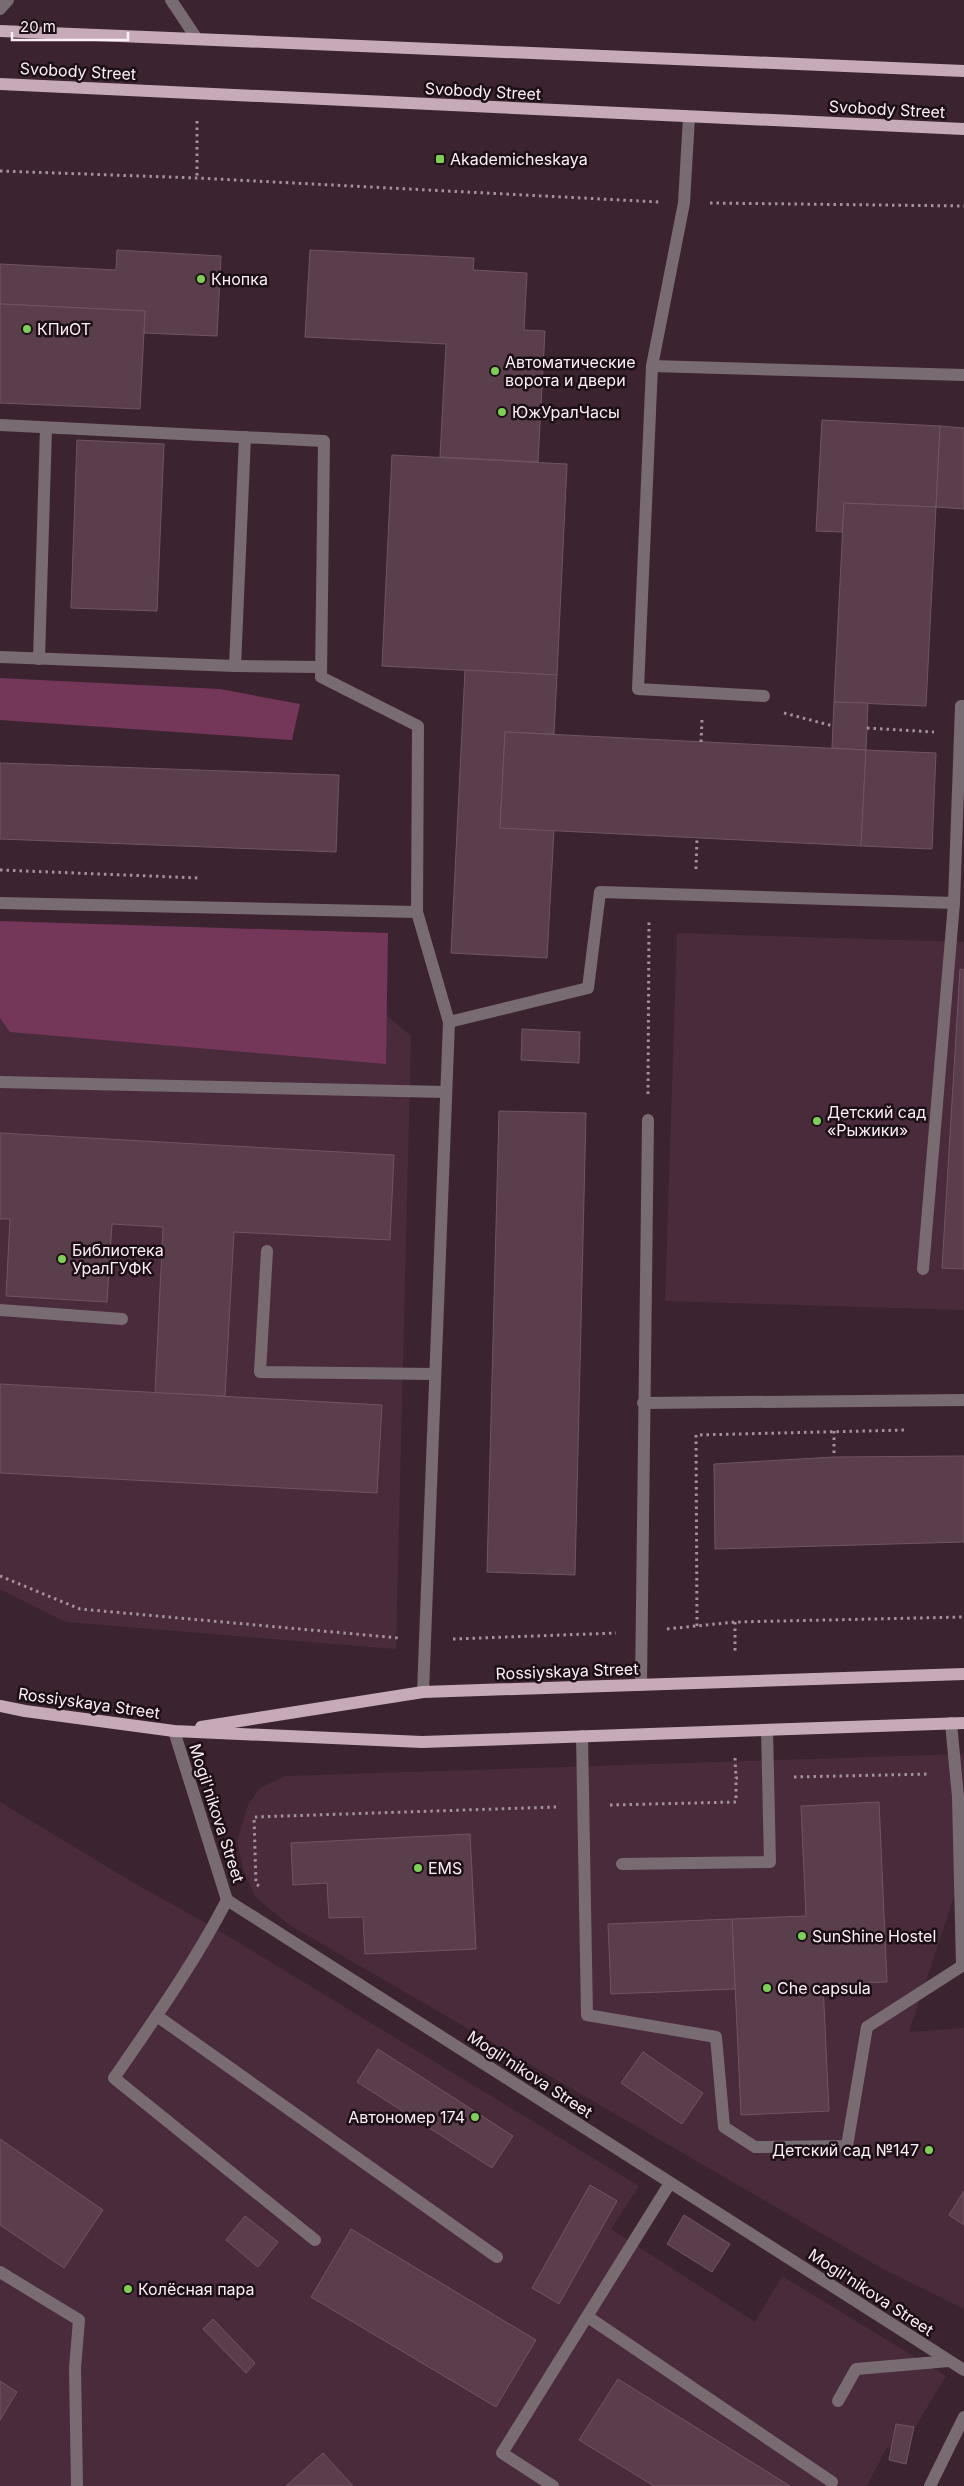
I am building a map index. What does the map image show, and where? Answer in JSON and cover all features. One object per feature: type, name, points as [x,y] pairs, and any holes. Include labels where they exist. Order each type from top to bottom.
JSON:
[{"type":"main road","points":[[0,31],[964,71]]},
{"type":"main road","name":"Svobody Street","points":[[0,84],[964,129]]},
{"type":"main road","name":"Rossiyskaya Street","points":[[174,1732],[423,1692],[964,1674]]},
{"type":"main road","name":"Rossiyskaya Street","points":[[0,1706],[174,1732],[422,1742],[964,1723]]},
{"type":"street","points":[[0,9],[8,0]]},
{"type":"street","points":[[171,0],[197,39]]},
{"type":"street","points":[[689,117],[684,203],[652,366],[638,689],[764,696]]},
{"type":"street","points":[[652,366],[964,375]]},
{"type":"street","points":[[0,425],[324,441],[320,677],[418,726],[417,912],[449,1022],[423,1692]]},
{"type":"street","points":[[39,659],[46,428]]},
{"type":"street","points":[[235,666],[245,437]]},
{"type":"street","points":[[0,657],[235,666],[320,667]]},
{"type":"street","points":[[923,1269],[954,903],[961,782],[961,706],[964,706]]},
{"type":"street","points":[[449,1022],[588,988],[600,892],[954,903]]},
{"type":"street","points":[[0,903],[417,912]]},
{"type":"street","points":[[0,1082],[446,1092]]},
{"type":"street","points":[[641,1685],[648,1120]]},
{"type":"street","points":[[267,1251],[260,1372],[435,1374]]},
{"type":"street","points":[[0,1310],[122,1319]]},
{"type":"street","points":[[643,1403],[964,1400]]},
{"type":"street","points":[[582,1736],[585,1806],[587,2015],[716,2037],[724,2127],[754,2147],[848,2146],[867,2027],[963,1966],[951,1723]]},
{"type":"street","points":[[622,1864],[770,1862],[767,1730]]},
{"type":"street","name":"Mogil'nikova Street","points":[[174,1732],[227,1900],[964,2370]]},
{"type":"street","points":[[227,1900],[213,1927],[157,2016],[114,2078],[315,2240]]},
{"type":"street","points":[[157,2016],[497,2257]]},
{"type":"street","points":[[553,2486],[502,2454],[670,2183]]},
{"type":"street","points":[[0,2272],[79,2320],[74,2368],[77,2486]]},
{"type":"street","points":[[588,2318],[832,2482]]},
{"type":"street","points":[[838,2401],[856,2369],[949,2361]]},
{"type":"street","points":[[930,2486],[964,2416]]},
{"type":"path","points":[[0,171],[197,178],[684,203],[964,206]]},
{"type":"path","points":[[867,728],[960,733]]},
{"type":"path","points":[[648,1120],[649,894]]},
{"type":"path","points":[[697,1626],[696,1435],[908,1430]]},
{"type":"path","points":[[0,1576],[80,1609],[425,1640],[642,1632],[735,1622],[964,1617]]},
{"type":"path","points":[[265,1890],[256,1884],[254,1817],[736,1802],[736,1778],[955,1774]]},
{"type":"shaded area","points":[[0,678],[220,689],[300,704],[292,740],[0,720]]},
{"type":"shaded area","points":[[0,921],[388,933],[386,1064],[10,1032],[0,1018]]},
{"type":"shaded area","name":"Детский сад «Рыжики»","points":[[677,933],[964,942],[964,1310],[665,1301]]},
{"type":"shaded area","points":[[0,940],[309,951],[411,1036],[396,1649],[66,1622],[0,1589]]},
{"type":"shaded area","points":[[964,1754],[964,1867],[909,2032],[964,2028],[964,2309],[881,2268],[291,1926],[255,1897],[243,1869],[237,1841],[248,1805],[260,1788],[285,1776]]},
{"type":"shaded area","points":[[0,1802],[134,1883],[213,1927],[639,2186],[611,2229],[755,2322],[782,2276],[946,2376],[899,2454],[887,2447],[867,2486],[0,2486]]},
{"type":"building","points":[[117,250],[221,256],[217,336],[144,333],[145,311],[0,304],[0,264],[116,270]]},
{"type":"building","points":[[310,250],[474,258],[473,270],[527,273],[524,330],[545,331],[538,462],[440,457],[446,344],[305,337]]},
{"type":"building","points":[[0,304],[145,311],[140,409],[0,403]]},
{"type":"building","points":[[822,420],[940,426],[936,507],[844,503],[842,532],[816,531]]},
{"type":"building","points":[[940,426],[964,428],[964,509],[936,507]]},
{"type":"building","points":[[77,440],[164,444],[157,611],[71,608]]},
{"type":"building","points":[[392,455],[567,464],[557,675],[382,666]]},
{"type":"building","points":[[844,503],[936,507],[926,706],[834,702]]},
{"type":"building","points":[[465,670],[557,675],[554,734],[505,732],[500,828],[554,830],[547,958],[451,953]]},
{"type":"building","points":[[834,702],[868,703],[866,750],[832,748]]},
{"type":"building","points":[[505,732],[866,750],[861,846],[500,828]]},
{"type":"building","points":[[866,750],[936,753],[932,849],[861,846]]},
{"type":"building","points":[[0,763],[339,775],[336,852],[0,839]]},
{"type":"building","points":[[960,969],[964,970],[964,1269],[942,1268]]},
{"type":"building","points":[[522,1029],[580,1032],[579,1063],[521,1060]]},
{"type":"building","points":[[499,1111],[586,1113],[575,1575],[487,1572]]},
{"type":"building","points":[[0,1133],[394,1155],[390,1240],[234,1232],[225,1396],[155,1393],[163,1227],[112,1224],[107,1302],[6,1296],[10,1219],[0,1219]]},
{"type":"building","points":[[0,1384],[382,1405],[377,1493],[0,1473]]},
{"type":"building","points":[[964,1456],[964,1542],[715,1549],[714,1464],[834,1457]]},
{"type":"building","points":[[879,1802],[887,1982],[823,1984],[829,2111],[741,2115],[732,1919],[806,1916],[801,1806]]},
{"type":"building","points":[[470,1834],[476,1949],[365,1954],[363,1917],[329,1918],[327,1883],[293,1885],[291,1843]]},
{"type":"building","points":[[732,1919],[735,1989],[611,1994],[608,1924]]},
{"type":"building","points":[[378,2049],[513,2136],[492,2168],[357,2082]]},
{"type":"building","points":[[643,2052],[703,2093],[682,2124],[621,2083]]},
{"type":"building","points":[[0,2139],[103,2210],[64,2268],[0,2225]]},
{"type":"building","points":[[590,2185],[617,2201],[559,2304],[532,2288]]},
{"type":"building","points":[[964,2191],[964,2225],[949,2215]]},
{"type":"building","points":[[684,2215],[730,2244],[712,2272],[667,2244]]},
{"type":"building","points":[[245,2216],[278,2242],[258,2267],[226,2240]]},
{"type":"building","points":[[351,2229],[536,2340],[496,2407],[311,2297]]},
{"type":"building","points":[[213,2319],[255,2363],[246,2373],[203,2329]]},
{"type":"building","points":[[618,2379],[790,2486],[654,2486],[579,2440]]},
{"type":"building","points":[[0,2381],[17,2392],[0,2420]]},
{"type":"building","points":[[896,2424],[914,2427],[906,2464],[889,2460]]},
{"type":"building","points":[[323,2453],[353,2486],[286,2486]]},
{"type":"place","name":"Akademicheskaya","points":[[440,159]]},
{"type":"place","name":"Кнопка","points":[[201,279]]},
{"type":"place","name":"КПиОТ","points":[[27,329]]},
{"type":"place","name":"Автоматические ворота и двери","points":[[495,371]]},
{"type":"place","name":"ЮжУралЧасы","points":[[502,412]]},
{"type":"place","name":"Детский сад «Рыжики»","points":[[817,1121]]},
{"type":"place","name":"Библиотека УралГУФК","points":[[62,1259]]},
{"type":"place","name":"EMS","points":[[418,1868]]},
{"type":"place","name":"SunShine Hostel","points":[[802,1936]]},
{"type":"place","name":"Che capsula","points":[[767,1988]]},
{"type":"place","name":"Автономер 174","points":[[475,2117]]},
{"type":"place","name":"Детский сад №147","points":[[929,2150]]},
{"type":"place","name":"Колёсная пара","points":[[128,2289]]}]
